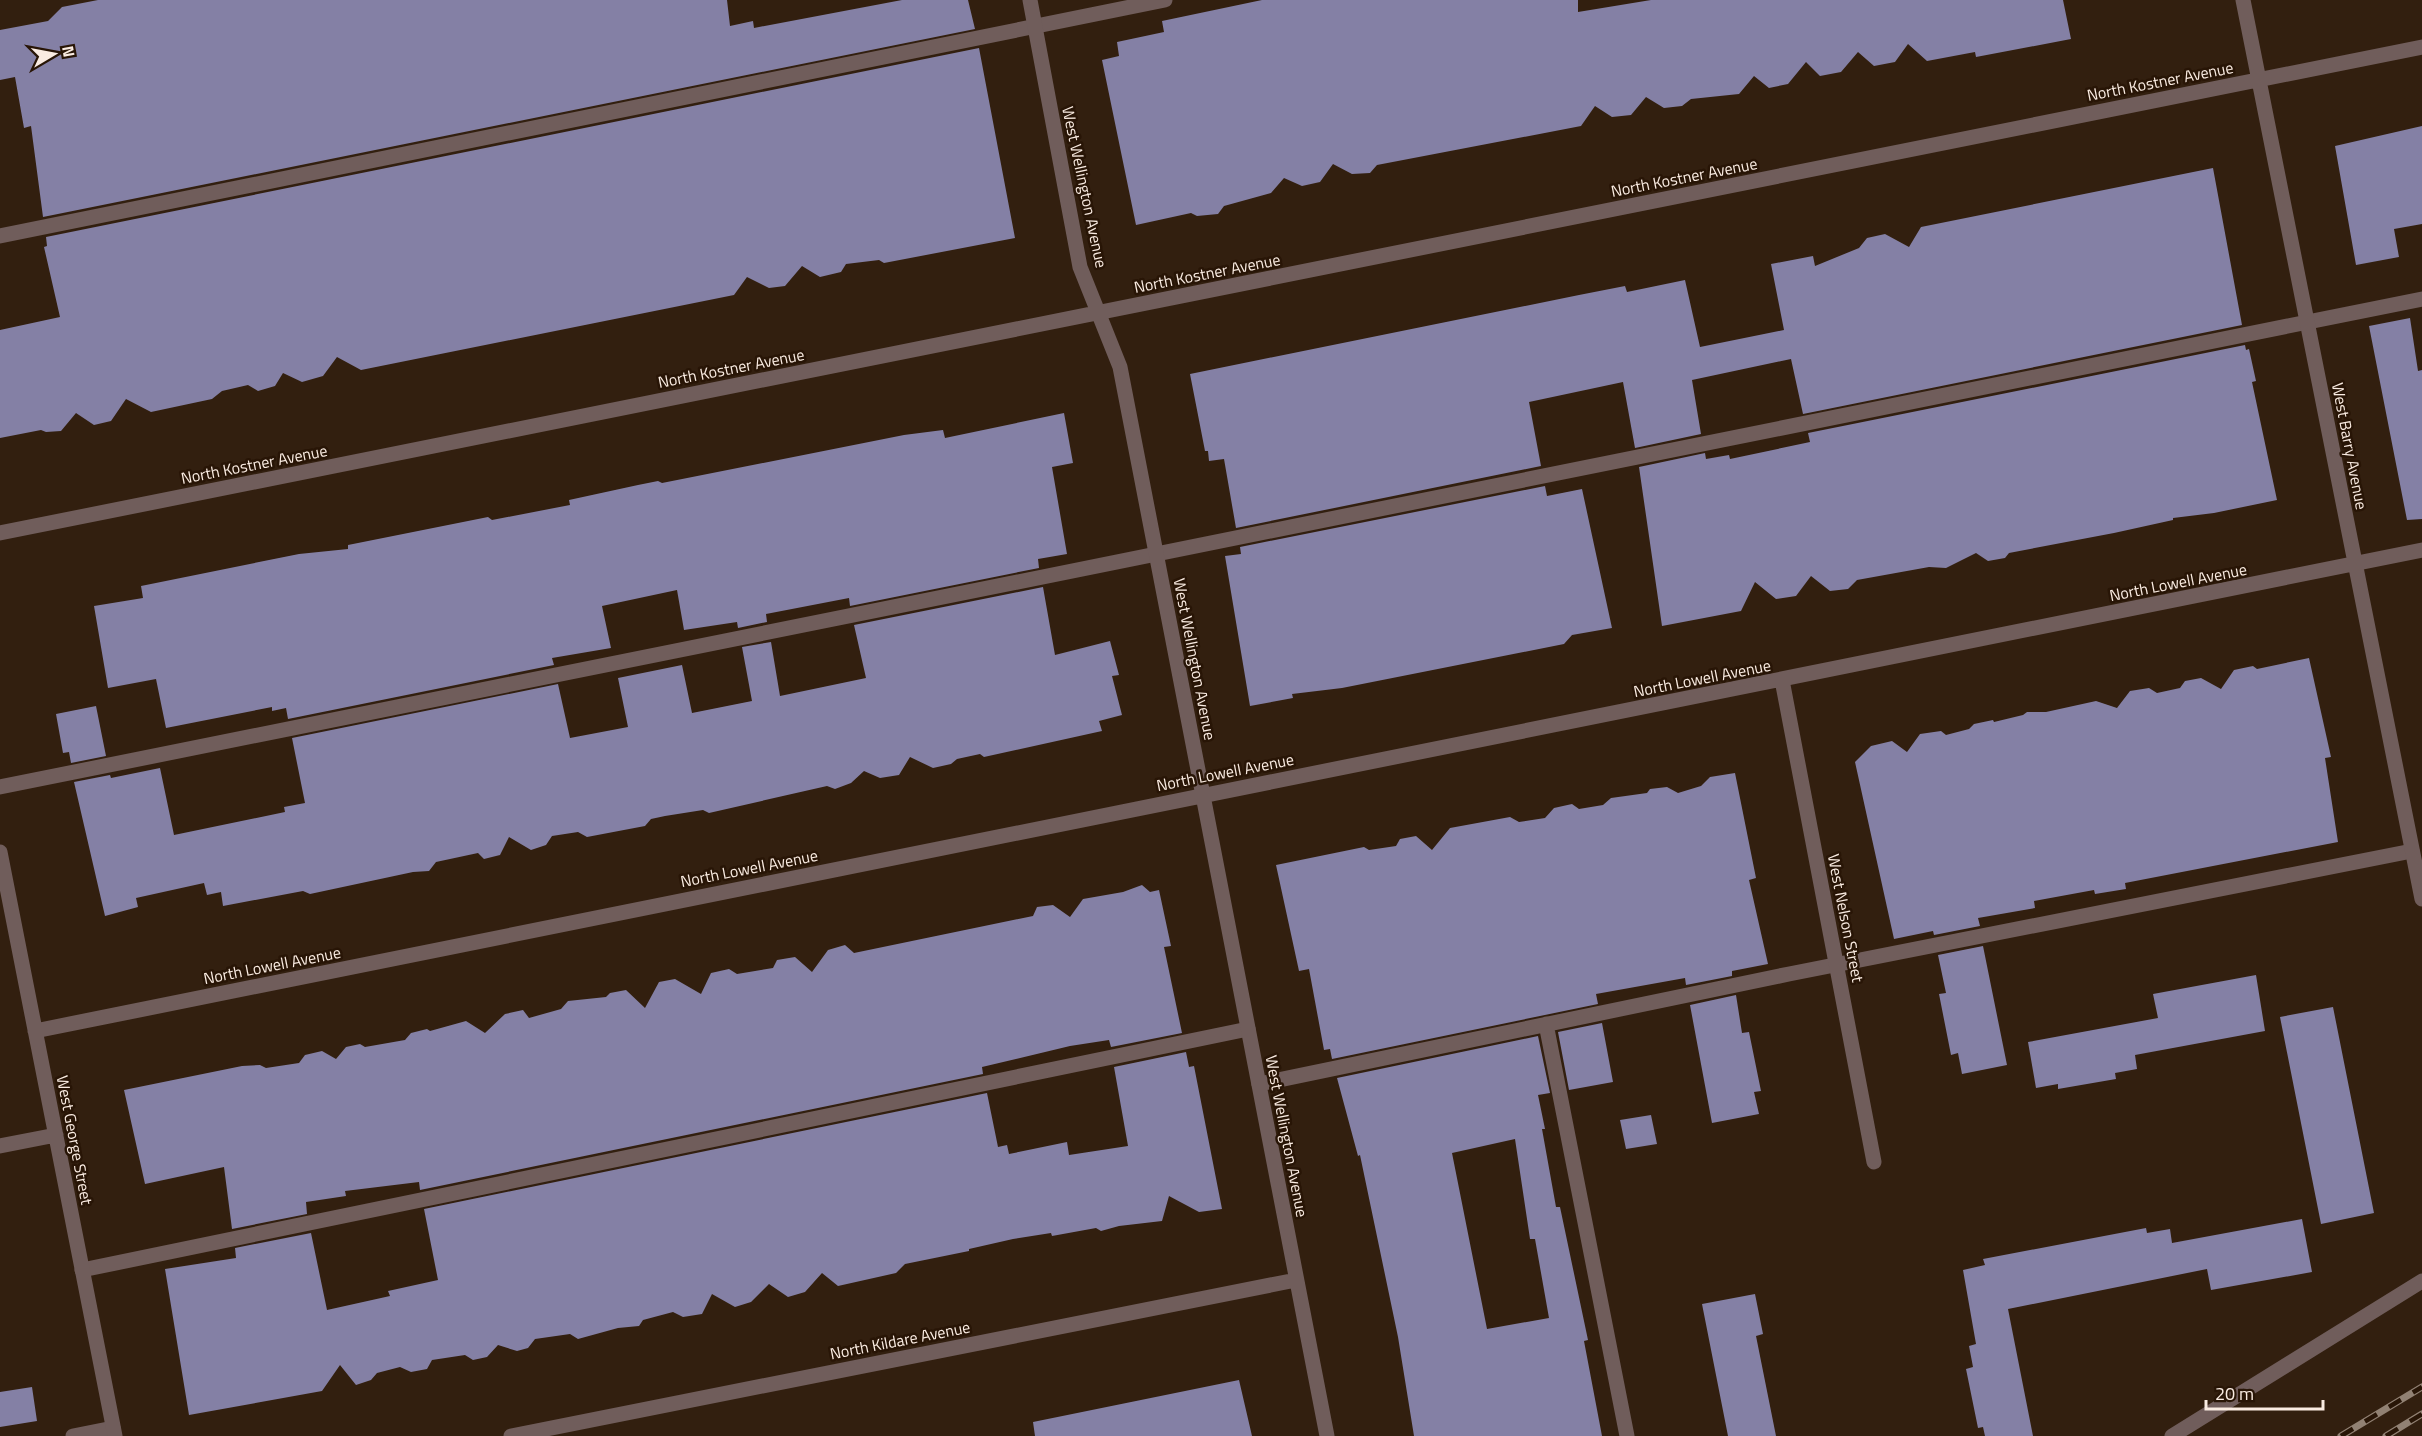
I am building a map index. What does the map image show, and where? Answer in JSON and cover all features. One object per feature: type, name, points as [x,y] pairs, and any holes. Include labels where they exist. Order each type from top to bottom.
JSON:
[{"type":"street","name":"West Wellington Avenue","points":[[1030,0],[1080,267],[1120,367],[1327,1436]]},
{"type":"street","points":[[0,236],[1165,0]]},
{"type":"street","name":"West Barry Avenue","points":[[2242,0],[2422,899]]},
{"type":"street","name":"North Kostner Avenue","points":[[0,533],[2422,47]]},
{"type":"street","points":[[0,787],[2422,299]]},
{"type":"street","name":"North Lowell Avenue","points":[[35,1031],[2422,550]]},
{"type":"street","name":"West Nelson Street","points":[[1782,680],[1874,1162]]},
{"type":"street","points":[[1259,1084],[1836,965],[2412,851]]},
{"type":"street","name":"West George Street","points":[[0,852],[114,1432]]},
{"type":"street","points":[[1546,1024],[1627,1436]]},
{"type":"street","points":[[82,1270],[1248,1029]]},
{"type":"street","points":[[0,1146],[56,1136]]},
{"type":"street","name":"North Kildare Avenue","points":[[511,1436],[1296,1280]]},
{"type":"street","points":[[2172,1436],[2422,1281]]},
{"type":"street","points":[[73,1436],[114,1432]]},
{"type":"building","points":[[98,0],[727,0],[730,26],[753,21],[754,28],[902,0],[968,0],[975,29],[43,217],[31,126],[24,128],[15,77],[0,80],[0,30],[48,21],[62,7]]},
{"type":"building","points":[[1262,0],[1578,0],[1578,12],[1651,0],[2063,0],[2071,39],[1976,57],[1975,52],[1927,61],[1908,44],[1895,62],[1874,66],[1858,52],[1841,72],[1820,76],[1806,62],[1788,84],[1769,88],[1754,76],[1739,94],[1691,99],[1682,106],[1664,108],[1646,97],[1631,115],[1612,117],[1595,106],[1581,126],[1377,165],[1370,173],[1352,174],[1333,164],[1320,182],[1302,186],[1284,178],[1271,193],[1224,206],[1218,214],[1197,216],[1191,213],[1136,225],[1102,60],[1119,56],[1117,42],[1164,32],[1162,21]]},
{"type":"building","points":[[979,48],[1015,238],[884,263],[879,260],[846,264],[841,272],[820,277],[802,266],[785,286],[769,288],[747,277],[734,295],[361,370],[337,357],[323,376],[302,382],[283,373],[275,386],[258,391],[248,385],[222,391],[212,399],[151,412],[126,399],[111,421],[94,425],[76,413],[61,431],[41,430],[0,438],[0,330],[60,317],[44,247],[47,246],[46,237]]},
{"type":"building","points":[[2422,126],[2422,224],[2394,229],[2399,257],[2356,265],[2335,146]]},
{"type":"building","points":[[2213,168],[2242,325],[1803,414],[1791,359],[1692,380],[1701,434],[1635,448],[1623,382],[1529,402],[1541,466],[1236,528],[1224,459],[1209,461],[1208,451],[1205,451],[1190,374],[1625,286],[1627,292],[1685,280],[1700,347],[1784,330],[1771,264],[1813,256],[1815,266],[1859,248],[1867,238],[1885,234],[1909,247],[1921,227]]},
{"type":"building","points":[[2410,318],[2418,371],[2422,370],[2422,519],[2407,520],[2369,326]]},
{"type":"building","points":[[2245,345],[2246,350],[2249,349],[2256,381],[2252,382],[2277,500],[2214,513],[2173,518],[2173,520],[2114,533],[2009,553],[2005,558],[1988,561],[1976,553],[1946,568],[1929,567],[1857,580],[1848,589],[1830,591],[1811,576],[1796,596],[1776,599],[1755,582],[1741,611],[1662,626],[1639,467],[1705,453],[1706,459],[1729,455],[1730,459],[1810,442],[1808,433]]},
{"type":"building","points":[[1064,413],[1073,463],[1052,467],[1067,554],[1038,559],[1039,568],[850,606],[849,598],[766,614],[767,622],[738,628],[737,622],[684,630],[677,590],[602,606],[611,648],[552,658],[554,665],[288,719],[286,708],[272,711],[272,707],[166,728],[156,679],[108,688],[94,606],[143,598],[141,586],[299,554],[348,549],[348,545],[488,517],[492,520],[570,505],[569,500],[658,481],[662,483],[904,435],[943,430],[945,438]]},
{"type":"building","points":[[1545,486],[1547,496],[1582,489],[1612,628],[1572,635],[1564,644],[1342,688],[1292,694],[1293,698],[1250,706],[1225,556],[1241,554],[1240,547]]},
{"type":"building","points":[[1043,587],[1055,655],[1110,641],[1119,675],[1112,676],[1122,715],[1099,721],[1102,731],[984,757],[980,754],[957,759],[951,764],[933,768],[910,757],[899,775],[880,778],[864,771],[851,783],[835,789],[827,786],[709,813],[703,810],[665,816],[651,819],[645,826],[587,837],[578,832],[552,836],[546,845],[531,850],[509,837],[500,855],[484,859],[478,853],[436,862],[429,871],[413,872],[310,894],[303,891],[223,906],[221,892],[207,895],[204,883],[136,898],[138,907],[105,916],[74,782],[110,775],[111,778],[160,768],[174,835],[285,812],[284,807],[305,803],[292,738],[558,684],[570,738],[628,727],[618,678],[682,665],[692,713],[752,701],[742,647],[771,642],[780,696],[866,678],[854,625]]},
{"type":"building","points":[[2309,658],[2331,757],[2325,758],[2338,842],[2125,883],[2126,889],[2095,894],[2094,890],[2034,901],[2035,908],[1978,918],[1980,926],[1934,935],[1933,931],[1894,939],[1855,762],[1871,746],[1892,741],[1907,752],[1920,734],[1941,731],[1946,735],[1969,729],[1974,724],[1993,720],[1994,722],[2027,712],[2046,712],[2096,701],[2117,708],[2130,691],[2149,688],[2157,693],[2180,688],[2185,681],[2201,678],[2221,689],[2234,670],[2253,666],[2257,669]]},
{"type":"building","points":[[96,706],[106,756],[71,763],[69,752],[63,753],[56,714]]},
{"type":"building","points":[[1735,773],[1756,878],[1749,880],[1768,964],[1732,971],[1732,976],[1686,985],[1685,978],[1596,994],[1598,1004],[1332,1059],[1330,1049],[1324,1050],[1309,969],[1299,971],[1276,865],[1364,847],[1369,850],[1396,846],[1400,839],[1416,836],[1432,850],[1450,828],[1510,817],[1519,822],[1545,818],[1554,808],[1572,804],[1579,809],[1603,805],[1611,798],[1647,793],[1650,789],[1667,787],[1678,793],[1701,786],[1710,777]]},
{"type":"building","points":[[1142,885],[1150,892],[1159,890],[1171,946],[1164,947],[1182,1033],[1111,1047],[1109,1040],[1070,1046],[982,1067],[983,1074],[420,1190],[419,1182],[345,1191],[346,1196],[306,1202],[307,1214],[232,1229],[224,1167],[145,1184],[124,1090],[242,1066],[260,1065],[266,1068],[299,1063],[305,1055],[322,1051],[336,1059],[346,1047],[360,1044],[365,1047],[405,1040],[411,1033],[427,1029],[430,1031],[466,1021],[485,1033],[505,1014],[523,1010],[529,1018],[561,1009],[568,1001],[606,997],[610,993],[626,990],[645,1008],[659,982],[675,979],[701,994],[711,973],[729,969],[737,974],[773,968],[777,960],[795,957],[812,972],[828,950],[845,945],[854,953],[1033,916],[1037,907],[1053,905],[1070,917],[1083,899],[1123,892]]},
{"type":"building","points":[[1983,946],[2007,1065],[1962,1074],[1958,1053],[1951,1055],[1939,994],[1946,993],[1938,955]]},
{"type":"building","points":[[2256,975],[2265,1031],[2135,1055],[2137,1069],[2115,1073],[2116,1079],[2058,1089],[2058,1084],[2036,1088],[2028,1042],[2158,1018],[2153,994]]},
{"type":"building","points":[[1736,995],[1742,1033],[1749,1032],[1761,1091],[1754,1092],[1759,1114],[1712,1123],[1690,1005]]},
{"type":"building","points":[[2333,1007],[2374,1213],[2321,1224],[2280,1017]]},
{"type":"building","points":[[1602,1023],[1613,1082],[1569,1090],[1558,1032]]},
{"type":"building","points":[[1538,1036],[1550,1093],[1538,1095],[1545,1129],[1542,1129],[1556,1207],[1560,1207],[1588,1340],[1584,1341],[1602,1436],[1414,1436],[1398,1337],[1360,1155],[1358,1156],[1337,1078]],"holes":[[[1515,1139],[1530,1239],[1535,1239],[1549,1318],[1487,1329],[1452,1153]]]},
{"type":"building","points":[[1186,1052],[1189,1067],[1194,1066],[1222,1209],[1199,1212],[1169,1196],[1162,1221],[1119,1226],[1101,1231],[1096,1228],[1052,1236],[1051,1233],[1013,1239],[905,1264],[896,1273],[838,1286],[822,1273],[805,1292],[788,1297],[769,1284],[751,1302],[735,1307],[712,1294],[702,1314],[683,1317],[673,1312],[643,1320],[639,1326],[618,1328],[578,1339],[570,1334],[535,1339],[528,1348],[517,1351],[498,1345],[487,1357],[473,1360],[465,1355],[432,1360],[427,1369],[411,1372],[400,1367],[377,1373],[371,1380],[356,1385],[340,1365],[322,1391],[189,1415],[165,1269],[236,1258],[235,1248],[311,1233],[327,1310],[390,1296],[388,1291],[438,1280],[424,1209],[987,1093],[998,1147],[1007,1145],[1009,1154],[1067,1142],[1069,1155],[1128,1146],[1114,1067]]},
{"type":"building","points":[[1651,1115],[1657,1144],[1626,1149],[1620,1120]]},
{"type":"building","points":[[2302,1219],[2312,1272],[2211,1290],[2207,1269],[2008,1309],[2033,1436],[1985,1436],[1983,1427],[1978,1428],[1966,1369],[1973,1367],[1969,1346],[1976,1344],[1963,1270],[1985,1265],[1983,1259],[2146,1228],[2147,1233],[2170,1229],[2172,1243]]},
{"type":"building","points":[[1755,1294],[1763,1334],[1756,1336],[1776,1436],[1728,1436],[1702,1304]]},
{"type":"building","points":[[1239,1380],[1252,1436],[1035,1436],[1033,1422]]},
{"type":"building","points":[[32,1387],[37,1421],[0,1427],[0,1392]]},
{"type":"railway","points":[[2341,1436],[2422,1387]]},
{"type":"railway","points":[[2386,1436],[2422,1414]]}]
